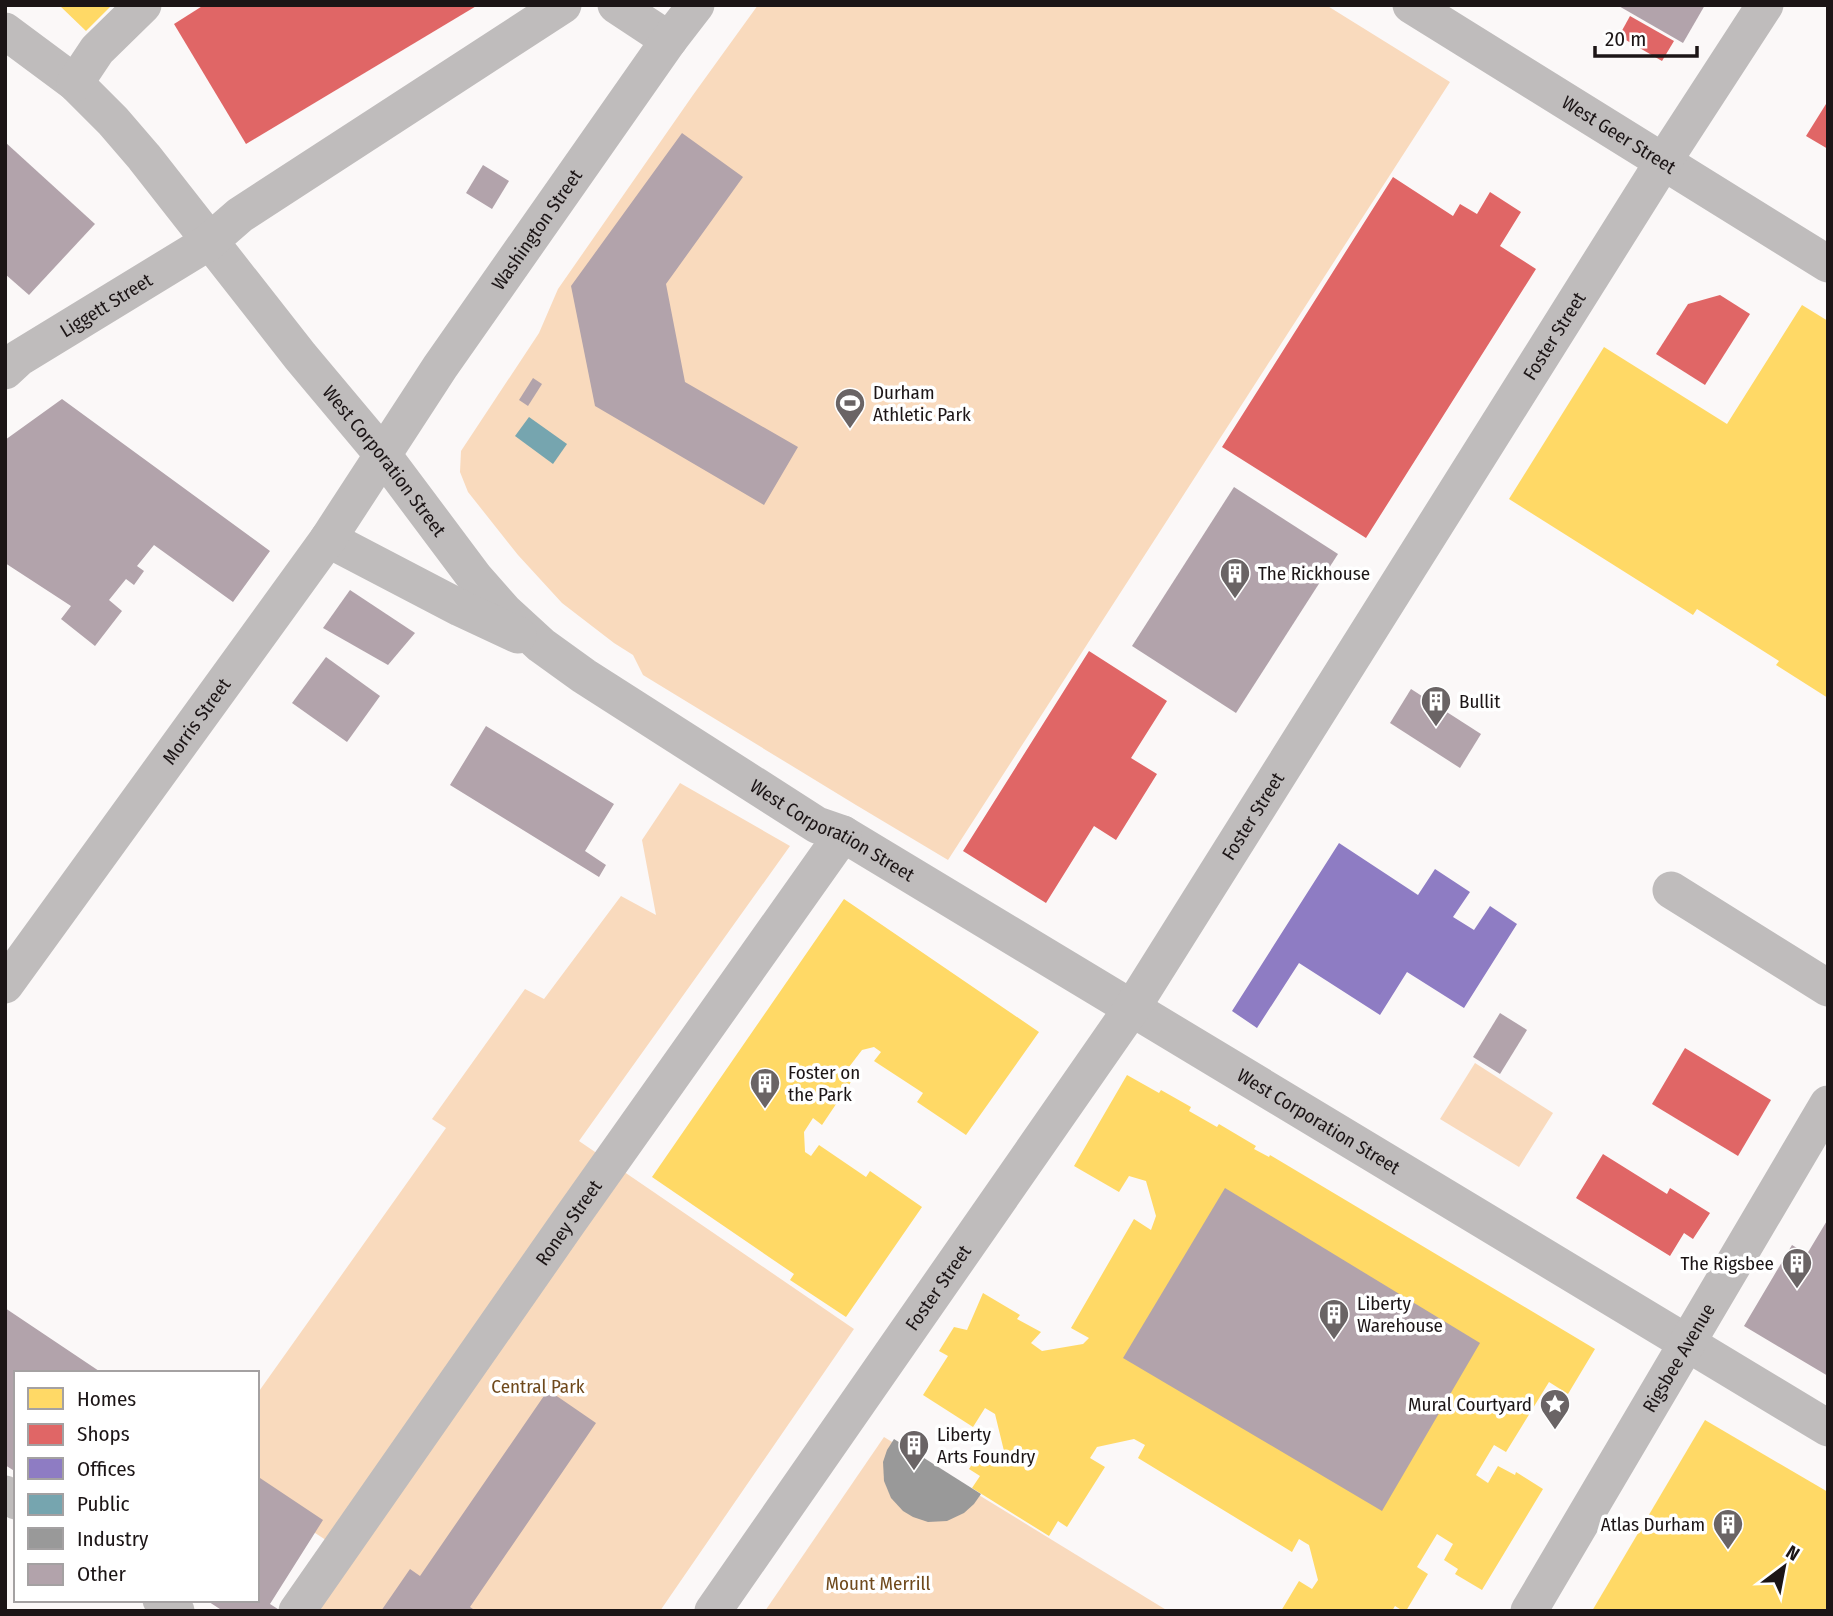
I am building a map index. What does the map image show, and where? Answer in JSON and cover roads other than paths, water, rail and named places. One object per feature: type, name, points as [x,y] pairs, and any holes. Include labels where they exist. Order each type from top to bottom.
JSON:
[{"type":"street","points":[[75,83],[97,50],[143,5]]},
{"type":"street","name":"Liggett Street","points":[[5,371],[19,358],[209,242],[240,215],[563,5]]},
{"type":"street","points":[[616,5],[669,40]]},
{"type":"street","name":"Washington Street","points":[[383,455],[440,367],[696,5]]},
{"type":"street","name":"West Geer Street","points":[[1411,5],[1828,264]]},
{"type":"street","name":"Foster Street","points":[[713,1611],[1132,1008],[1663,162],[1765,5]]},
{"type":"street","name":"West Corporation Street","points":[[5,31],[75,83],[113,121],[383,455],[475,578],[505,612],[541,645],[584,676],[817,825],[843,834],[1828,1428]]},
{"type":"street","name":"Morris Street","points":[[5,985],[328,539],[383,455]]},
{"type":"street","points":[[328,539],[460,608],[541,645]]},
{"type":"street","name":"Roney Street","points":[[297,1611],[843,834]]},
{"type":"street","points":[[1671,890],[1828,988]]},
{"type":"street","name":"Rigsbee Avenue","points":[[1529,1611],[1828,1104]]},
{"type":"place","name":"Durham Athletic Park","points":[[850,430]]},
{"type":"place","name":"The Rickhouse","points":[[1235,600]]},
{"type":"place","name":"Bullit","points":[[1436,728]]},
{"type":"place","name":"Foster on the Park","points":[[765,1110]]},
{"type":"place","name":"The Rigsbee","points":[[1797,1290]]},
{"type":"place","name":"Liberty Warehouse","points":[[1334,1341]]},
{"type":"place","name":"Mural Courtyard","points":[[1555,1431]]},
{"type":"place","name":"Liberty Arts Foundry","points":[[914,1472]]},
{"type":"place","name":"Atlas Durham","points":[[1728,1551]]},
{"type":"park label","name":"Central Park","points":[[538,1386]]},
{"type":"park label","name":"Mount Merrill","points":[[878,1583]]}]
